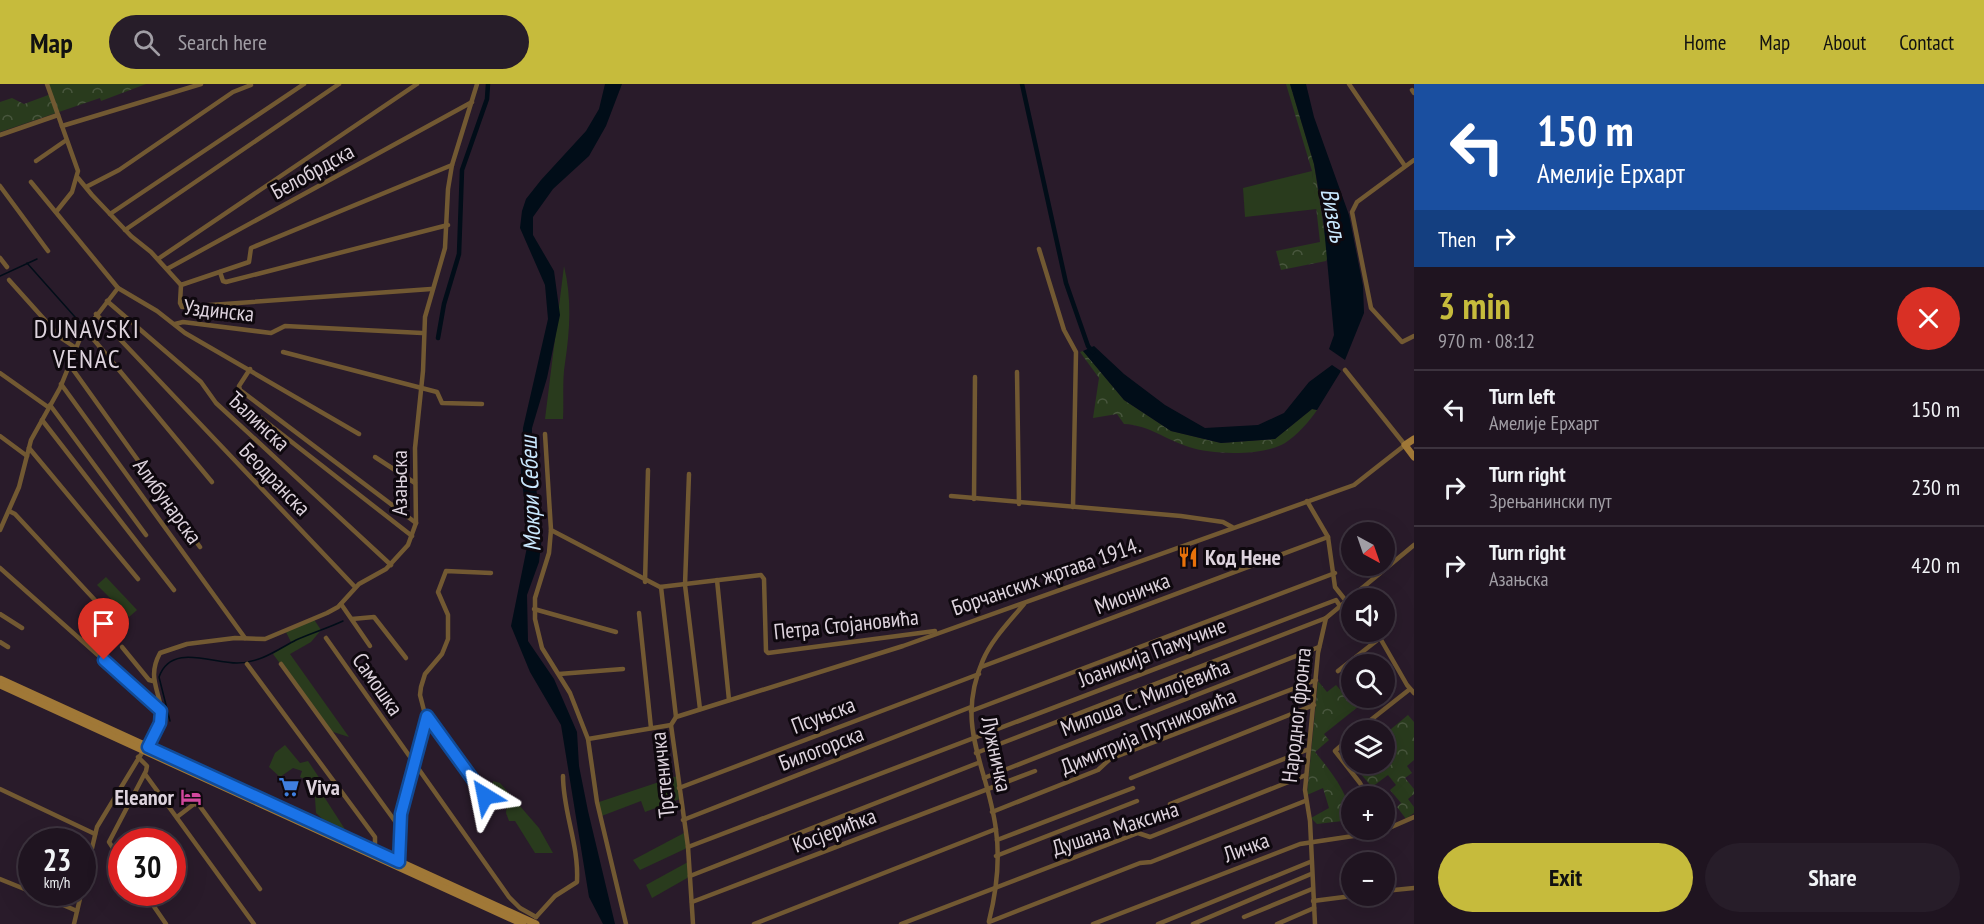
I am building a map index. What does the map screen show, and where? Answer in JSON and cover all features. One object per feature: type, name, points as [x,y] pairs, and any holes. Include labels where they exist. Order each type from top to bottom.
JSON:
[{"type":"main road","name":"Борчанских жртава 1914.","points":[[1405,445],[1414,439]]},
{"type":"main road","points":[[1405,445],[1414,457]]},
{"type":"main road","points":[[0,679],[143,752],[535,921]]},
{"type":"main road","points":[[0,685],[523,924]]},
{"type":"street","points":[[46,84],[62,126],[65,141],[77,167],[78,178],[68,199],[56,212]]},
{"type":"street","points":[[62,126],[201,84]]},
{"type":"street","points":[[110,214],[304,84]]},
{"type":"street","points":[[125,230],[339,84]]},
{"type":"street","points":[[158,259],[417,84]]},
{"type":"street","name":"Азањска","points":[[153,681],[160,653],[169,648],[245,638],[272,637],[332,611],[355,587],[391,565],[404,552],[416,523],[415,448],[422,387],[422,333],[431,289],[443,256],[448,225],[448,189],[452,165],[477,84]]},
{"type":"street","points":[[1349,84],[1405,166]]},
{"type":"street","points":[[86,188],[119,170],[232,92],[251,85]]},
{"type":"street","name":"Белобрдска","points":[[167,269],[472,102]]},
{"type":"street","points":[[0,135],[58,115]]},
{"type":"street","points":[[36,161],[65,141]]},
{"type":"street","points":[[1414,160],[1357,202],[1352,210],[1371,308],[1401,341],[1406,342],[1414,336]]},
{"type":"street","points":[[181,285],[250,261],[251,248],[452,165]]},
{"type":"street","points":[[78,178],[125,230],[158,259],[181,285],[180,305],[431,289]]},
{"type":"street","name":"Уздинска","points":[[31,182],[118,288],[175,324],[183,322],[271,333],[285,326],[422,333]]},
{"type":"street","points":[[0,186],[48,250]]},
{"type":"street","points":[[220,272],[223,281],[226,282],[448,225]]},
{"type":"street","points":[[1039,249],[1064,330],[1076,352],[1073,507]]},
{"type":"street","points":[[0,258],[7,267]]},
{"type":"street","points":[[9,280],[61,338],[76,348]]},
{"type":"street","points":[[0,530],[9,511],[29,448],[85,329],[118,288]]},
{"type":"street","name":"Ђалинска","points":[[107,301],[201,382],[216,403],[391,565]]},
{"type":"street","name":"Беодранска","points":[[96,314],[355,587]]},
{"type":"street","points":[[175,324],[185,333],[359,434]]},
{"type":"street","points":[[85,329],[212,482]]},
{"type":"street","points":[[283,352],[422,387],[437,392],[442,403],[482,404]]},
{"type":"street","points":[[69,364],[200,547]]},
{"type":"street","points":[[250,369],[239,386],[240,390],[416,523]]},
{"type":"street","points":[[1346,370],[1405,445]]},
{"type":"street","points":[[1017,372],[1018,504]]},
{"type":"street","points":[[0,373],[49,406],[146,535]]},
{"type":"street","points":[[974,499],[975,377]]},
{"type":"street","name":"Алибунарска","points":[[61,384],[245,638]]},
{"type":"street","points":[[261,418],[412,536]]},
{"type":"street","points":[[42,420],[174,590]]},
{"type":"street","points":[[545,434],[551,530],[549,553],[534,609],[542,648],[575,702],[588,739],[597,802],[626,924]]},
{"type":"street","points":[[0,436],[27,456]]},
{"type":"street","name":"Борчанских жртава 1914.","points":[[676,717],[903,646],[942,630],[1024,604],[1354,485],[1405,445]]},
{"type":"street","points":[[29,448],[138,579]]},
{"type":"street","points":[[375,458],[415,483]]},
{"type":"street","points":[[645,582],[648,470]]},
{"type":"street","points":[[689,474],[685,585],[700,709]]},
{"type":"street","points":[[951,496],[1018,504],[1181,516],[1223,522],[1233,527]]},
{"type":"street","points":[[976,753],[1326,618],[1340,606],[1335,573],[1328,537],[1307,501]]},
{"type":"street","points":[[9,511],[15,514],[106,612]]},
{"type":"street","name":"Петра Стојановића","points":[[551,530],[645,582],[661,587],[759,574],[764,578],[766,651],[768,653],[942,630]]},
{"type":"street","name":"Мионичка","points":[[981,667],[1328,537]]},
{"type":"street","points":[[1362,588],[1414,545]]},
{"type":"street","points":[[0,568],[161,711]]},
{"type":"street","points":[[485,796],[427,716],[420,695],[423,680],[442,654],[448,639],[448,615],[437,593],[444,574],[450,570],[491,573]]},
{"type":"street","name":"Билогорска","points":[[683,820],[1335,573]]},
{"type":"street","points":[[717,580],[729,700]]},
{"type":"street","name":"Трстеничка","points":[[661,587],[676,717],[670,725],[688,847],[693,924]]},
{"type":"street","name":"Јоаникија Памучине","points":[[688,847],[1338,598]]},
{"type":"street","points":[[341,604],[370,646]]},
{"type":"street","name":"Лужничка","points":[[988,923],[995,888],[997,840],[987,789],[973,738],[971,709],[981,667],[990,649],[1024,604]]},
{"type":"street","points":[[534,609],[616,632]]},
{"type":"street","points":[[639,613],[651,728]]},
{"type":"street","points":[[0,614],[22,628]]},
{"type":"street","points":[[352,619],[374,616],[406,658]]},
{"type":"street","name":"Народног фронта","points":[[1314,924],[1309,843],[1310,821],[1305,801],[1306,775],[1319,647],[1326,618]]},
{"type":"street","name":"Самошка","points":[[326,638],[513,902],[535,921]]},
{"type":"street","points":[[1338,671],[1377,639],[1383,639],[1412,691],[1372,720]]},
{"type":"street","points":[[0,642],[8,647]]},
{"type":"street","points":[[96,832],[104,814],[160,723],[161,711],[153,681],[149,680],[122,647]]},
{"type":"street","name":"Милоша С. Милојевића","points":[[984,778],[1319,647]]},
{"type":"street","points":[[248,664],[375,837],[375,851]]},
{"type":"street","points":[[281,664],[400,828]]},
{"type":"street","points":[[559,674],[623,669]]},
{"type":"street","name":"Псуњска","points":[[679,788],[979,674]]},
{"type":"street","name":"Димитрија Путниковића","points":[[992,812],[1098,770],[1110,759],[1316,680]]},
{"type":"street","points":[[1131,778],[1314,705]]},
{"type":"street","points":[[399,862],[401,814],[416,765],[427,716]]},
{"type":"street","points":[[588,739],[670,725]]},
{"type":"street","points":[[1341,745],[1337,748],[1337,754],[1341,759]]},
{"type":"street","points":[[1170,804],[1310,749]]},
{"type":"street","points":[[116,828],[145,774],[147,768],[143,752]]},
{"type":"street","points":[[690,876],[978,763]]},
{"type":"street","name":"Косјерићка","points":[[692,902],[1035,771]]},
{"type":"street","points":[[145,774],[254,924]]},
{"type":"street","name":"Душана Максина","points":[[901,924],[1138,833],[1150,837],[1306,775]]},
{"type":"street","points":[[535,921],[555,896],[577,882],[575,839],[563,791],[563,776]]},
{"type":"street","points":[[997,840],[1133,788]]},
{"type":"street","points":[[0,789],[82,828]]},
{"type":"street","points":[[996,856],[1137,801]]},
{"type":"street","points":[[988,923],[1305,801]]},
{"type":"street","points":[[177,817],[194,804],[199,805],[260,889]]},
{"type":"street","name":"Личка","points":[[1395,824],[1414,817]]},
{"type":"street","points":[[754,924],[996,829]]},
{"type":"street","name":"Личка","points":[[1093,924],[1309,843],[1341,837]]},
{"type":"street","points":[[1158,924],[1310,862]]},
{"type":"street","points":[[1193,924],[1311,874]]},
{"type":"street","points":[[0,879],[18,886]]},
{"type":"street","points":[[1395,890],[1414,888]]},
{"type":"street","points":[[1244,917],[1312,889]]},
{"type":"street","points":[[1313,901],[1341,897]]},
{"type":"street","points":[[65,906],[77,911]]},
{"type":"street","points":[[74,924],[78,906]]},
{"type":"street","points":[[154,906],[166,924]]},
{"type":"street","points":[[1277,924],[1314,908]]},
{"type":"green space","points":[[48,84],[146,84],[101,101],[100,98],[0,132],[0,102],[12,98],[24,104],[51,94]]},
{"type":"green space","points":[[1286,84],[1290,84],[1314,164],[1328,256],[1326,261],[1281,270],[1276,251],[1320,242],[1312,171]]},
{"type":"green space","points":[[1312,171],[1317,209],[1245,217],[1243,188]]},
{"type":"green space","points":[[564,266],[569,315],[563,419],[545,419]]},
{"type":"green space","points":[[1083,351],[1124,400],[1171,431],[1221,443],[1275,439],[1312,409],[1317,410],[1294,436],[1276,447],[1238,453],[1199,450],[1141,427],[1124,424],[1117,414],[1093,418],[1099,378],[1080,352]]},
{"type":"green space","points":[[106,577],[137,610],[129,617],[97,585]]},
{"type":"green space","points":[[313,618],[321,630],[311,642],[290,654],[349,737],[330,731],[273,654],[291,642],[285,630]]},
{"type":"green space","points":[[1318,681],[1327,692],[1336,685],[1341,691],[1341,708],[1356,708],[1324,734],[1329,740],[1315,752],[1341,788],[1341,821],[1317,824],[1311,818],[1329,808],[1323,788],[1307,795]]},
{"type":"green space","points":[[1408,715],[1414,722],[1414,760],[1407,766],[1412,773],[1405,778],[1414,789],[1414,794],[1408,799],[1414,807],[1414,813],[1406,819],[1397,807],[1401,803],[1395,796],[1396,785],[1388,775],[1371,786],[1361,774],[1395,774],[1395,726]]},
{"type":"green space","points":[[285,745],[300,763],[308,761],[326,788],[321,792],[348,834],[328,824],[316,813],[314,784],[300,777],[302,771],[293,768],[280,777],[269,767],[275,753]]},
{"type":"green space","points":[[677,776],[680,799],[645,812],[641,801],[599,817],[596,803]]},
{"type":"green space","points":[[493,781],[500,783],[539,828],[553,853],[535,853],[515,821],[509,821],[506,813],[507,802],[502,799],[489,802]]},
{"type":"green space","points":[[684,833],[687,848],[640,870],[633,860]]},
{"type":"green space","points":[[688,862],[689,877],[652,898],[646,885]]},
{"type":"water","name":"Мокри Себеш","points":[[605,84],[622,84],[606,126],[589,156],[553,189],[533,217],[533,235],[554,271],[560,315],[547,378],[532,428],[532,454],[542,536],[539,562],[527,595],[528,641],[554,679],[577,732],[579,766],[615,924],[603,924],[589,897],[561,725],[530,672],[511,626],[527,547],[528,529],[521,474],[523,428],[548,319],[545,285],[520,228],[522,211],[526,199],[541,180],[586,131],[599,109]]},
{"type":"water","name":"Визељ","points":[[1290,84],[1306,84],[1314,117],[1349,215],[1363,286],[1364,313],[1345,360],[1329,349],[1334,335],[1323,216],[1314,164]]},
{"type":"water","points":[[1094,346],[1124,374],[1165,405],[1205,428],[1258,425],[1284,413],[1309,382],[1332,365],[1341,371],[1317,410],[1312,409],[1275,439],[1221,443],[1171,431],[1124,400],[1083,351]]},
{"type":"waterway","points":[[438,338],[444,304],[459,254],[462,170],[487,99],[488,84]]},
{"type":"waterway","points":[[1022,84],[1066,283],[1088,346],[1093,352]]},
{"type":"waterway","points":[[0,276],[37,259]]},
{"type":"waterway","points":[[27,263],[83,326]]},
{"type":"waterway","points":[[170,721],[159,677],[173,660],[193,657],[237,663],[253,661],[343,621]]},
{"type":"place","name":"Код Нене","points":[[1188,557]]},
{"type":"place","name":"Viva","points":[[289,787]]},
{"type":"place","name":"Eleanor","points":[[191,797]]},
{"type":"district","name":"DUNAVSKI VENAC","points":[[87,343]]},
{"type":"route","points":[[104,660],[161,711],[160,723],[148,747],[399,862],[401,814],[425,732],[427,716],[430,717],[485,796]]}]
